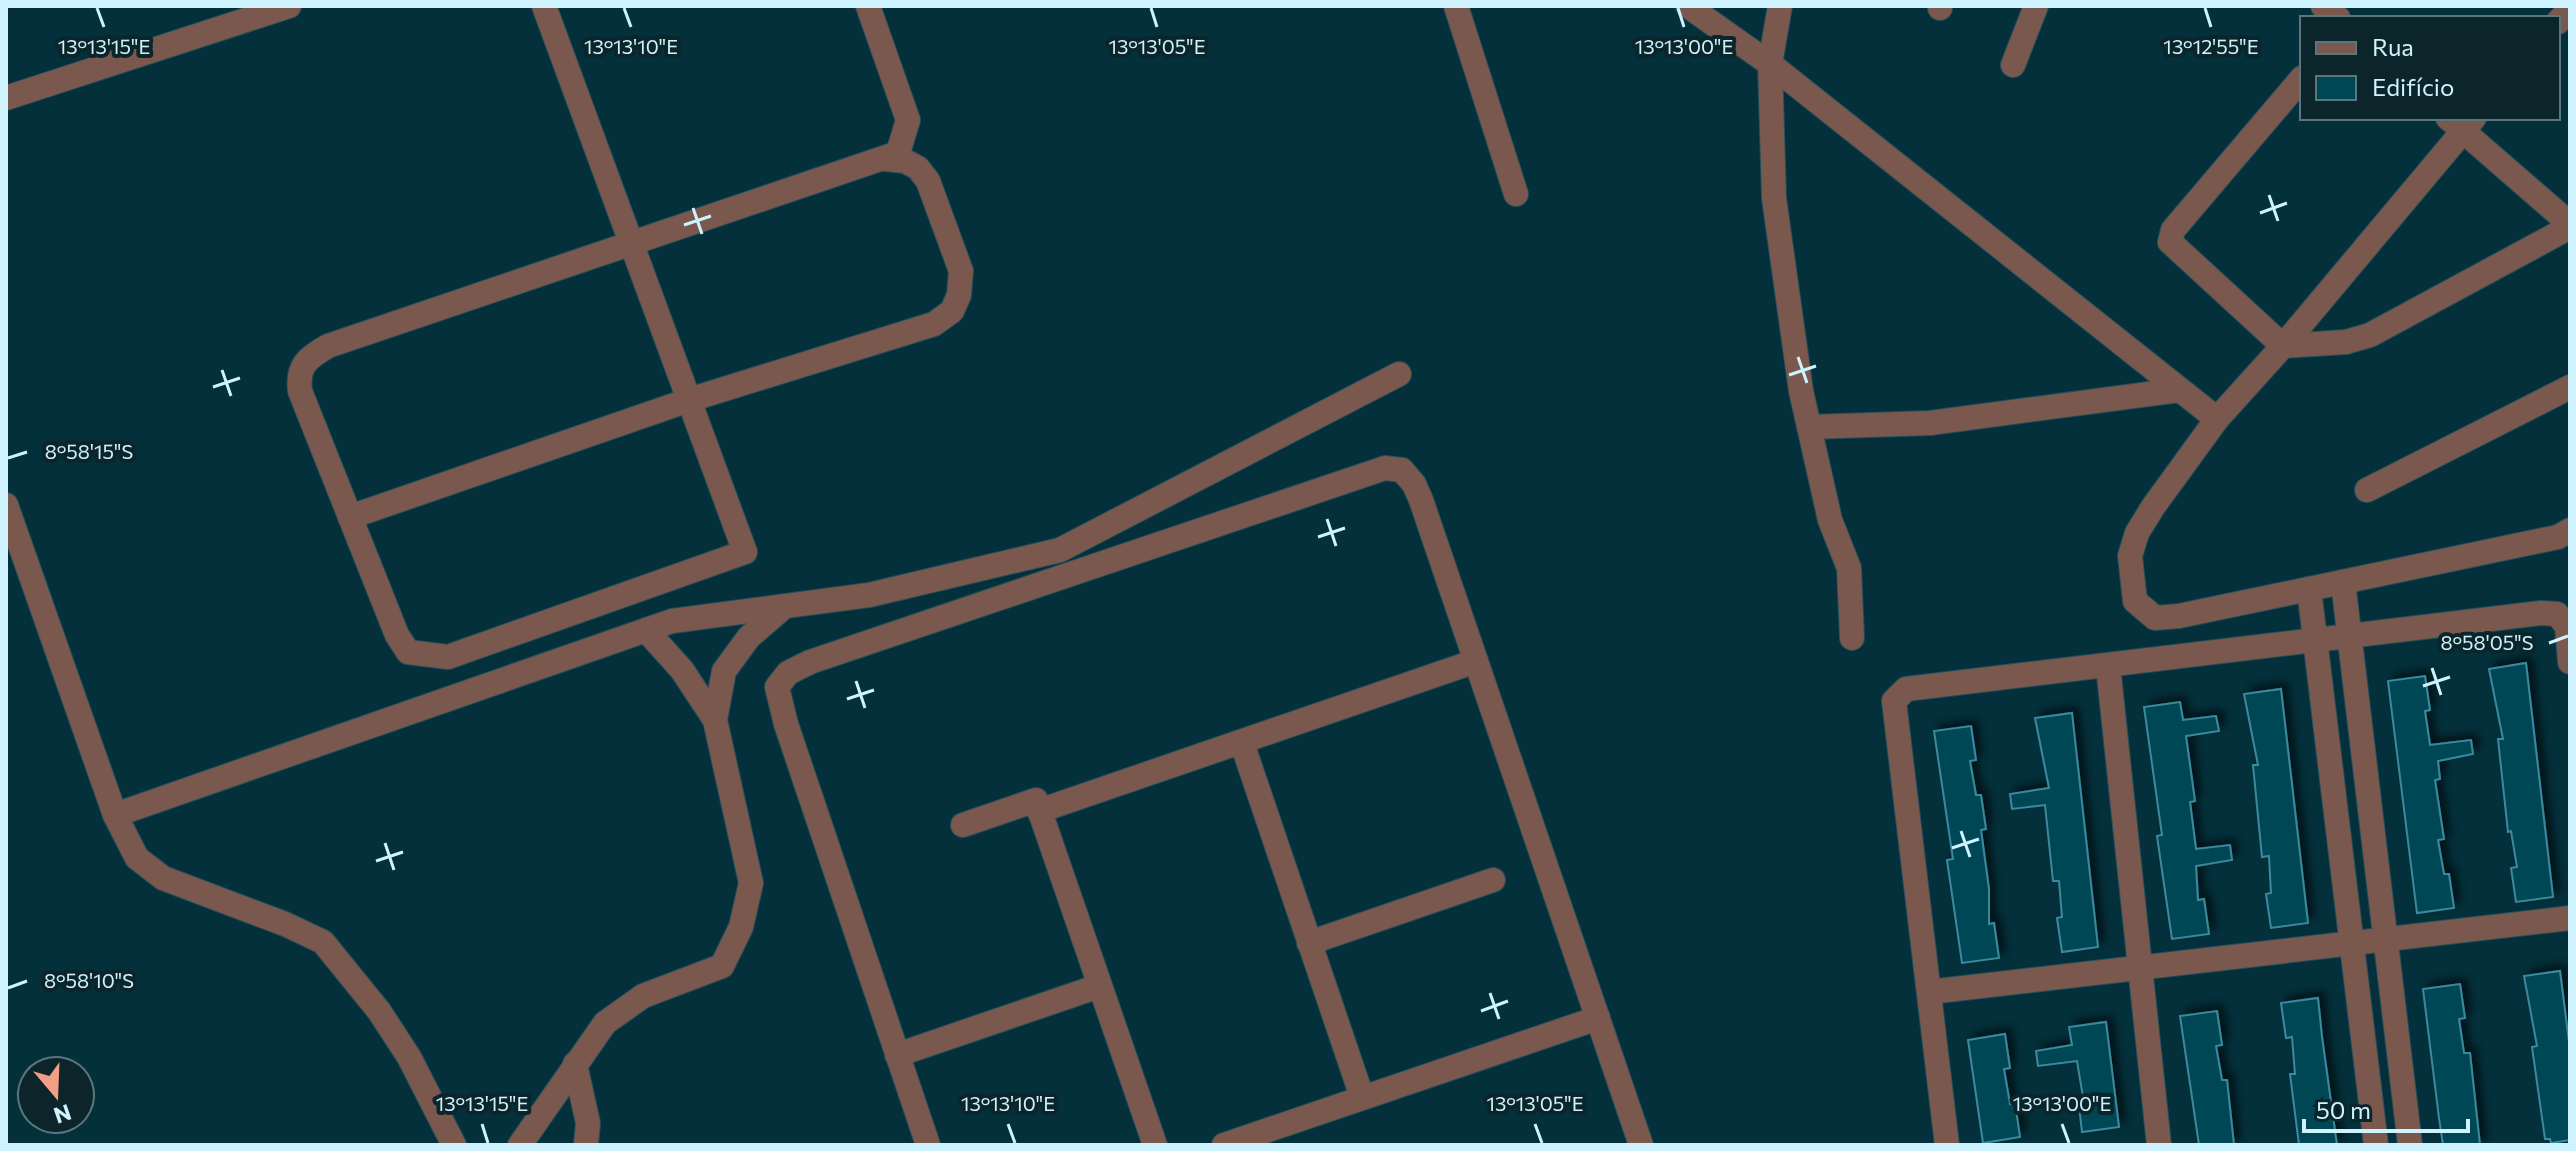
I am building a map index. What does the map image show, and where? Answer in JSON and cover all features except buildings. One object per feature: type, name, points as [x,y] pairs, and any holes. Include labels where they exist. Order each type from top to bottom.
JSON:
[{"type":"street","points":[[6,98],[289,6]]},
{"type":"street","points":[[544,6],[632,246],[745,552],[448,657],[408,652],[397,635],[300,391],[298,376],[306,359],[328,346],[632,246],[898,153],[908,120],[868,6]]},
{"type":"street","points":[[1456,6],[1516,194]]},
{"type":"street","points":[[1688,6],[1770,64],[2217,419]]},
{"type":"street","points":[[1780,6],[1770,64],[1774,198],[1801,391],[1830,520],[1849,568],[1853,591],[1852,638]]},
{"type":"street","points":[[2013,65],[2036,6]]},
{"type":"street","points":[[2300,80],[2173,230],[2170,242],[2283,346],[2346,342],[2370,335],[2570,226],[2462,122],[2283,346],[2217,419],[2137,533],[2130,556],[2135,601],[2155,618],[2167,617],[2558,537],[2570,530]]},
{"type":"street","points":[[350,517],[689,400],[934,324],[952,311],[959,295],[961,271],[928,181],[918,168],[905,161],[886,159]]},
{"type":"street","points":[[115,815],[672,621],[869,595],[1060,550],[1399,374]]},
{"type":"street","points":[[2367,490],[2570,387]]},
{"type":"street","points":[[1809,427],[1930,423],[2179,390]]},
{"type":"street","points":[[928,1145],[780,705],[777,687],[788,673],[810,662],[1385,468],[1402,470],[1414,484],[1641,1145]]},
{"type":"street","points":[[6,505],[115,815],[137,858],[163,878],[285,924],[323,942],[379,1011],[402,1046],[454,1145]]},
{"type":"street","points":[[2343,582],[2410,1145]]},
{"type":"street","points":[[2309,589],[2376,1145]]},
{"type":"street","points":[[715,720],[724,671],[749,637],[785,606]]},
{"type":"street","points":[[1947,1145],[1894,701],[1906,689],[2541,613],[2557,614],[2567,626],[2570,662]]},
{"type":"street","points":[[520,1145],[605,1023],[643,996],[722,966],[741,927],[751,883],[715,720],[682,670],[646,630]]},
{"type":"street","points":[[1039,811],[1476,661]]},
{"type":"street","points":[[2108,666],[2159,1145]]},
{"type":"street","points":[[1242,743],[1362,1097]]},
{"type":"street","points":[[963,825],[1036,800],[1155,1145]]},
{"type":"street","points":[[1309,943],[1493,880]]},
{"type":"street","points":[[1929,992],[2570,918]]},
{"type":"street","points":[[897,1055],[1099,986]]},
{"type":"street","points":[[1224,1145],[1598,1018]]},
{"type":"street","points":[[575,1064],[588,1123],[586,1145]]}]
